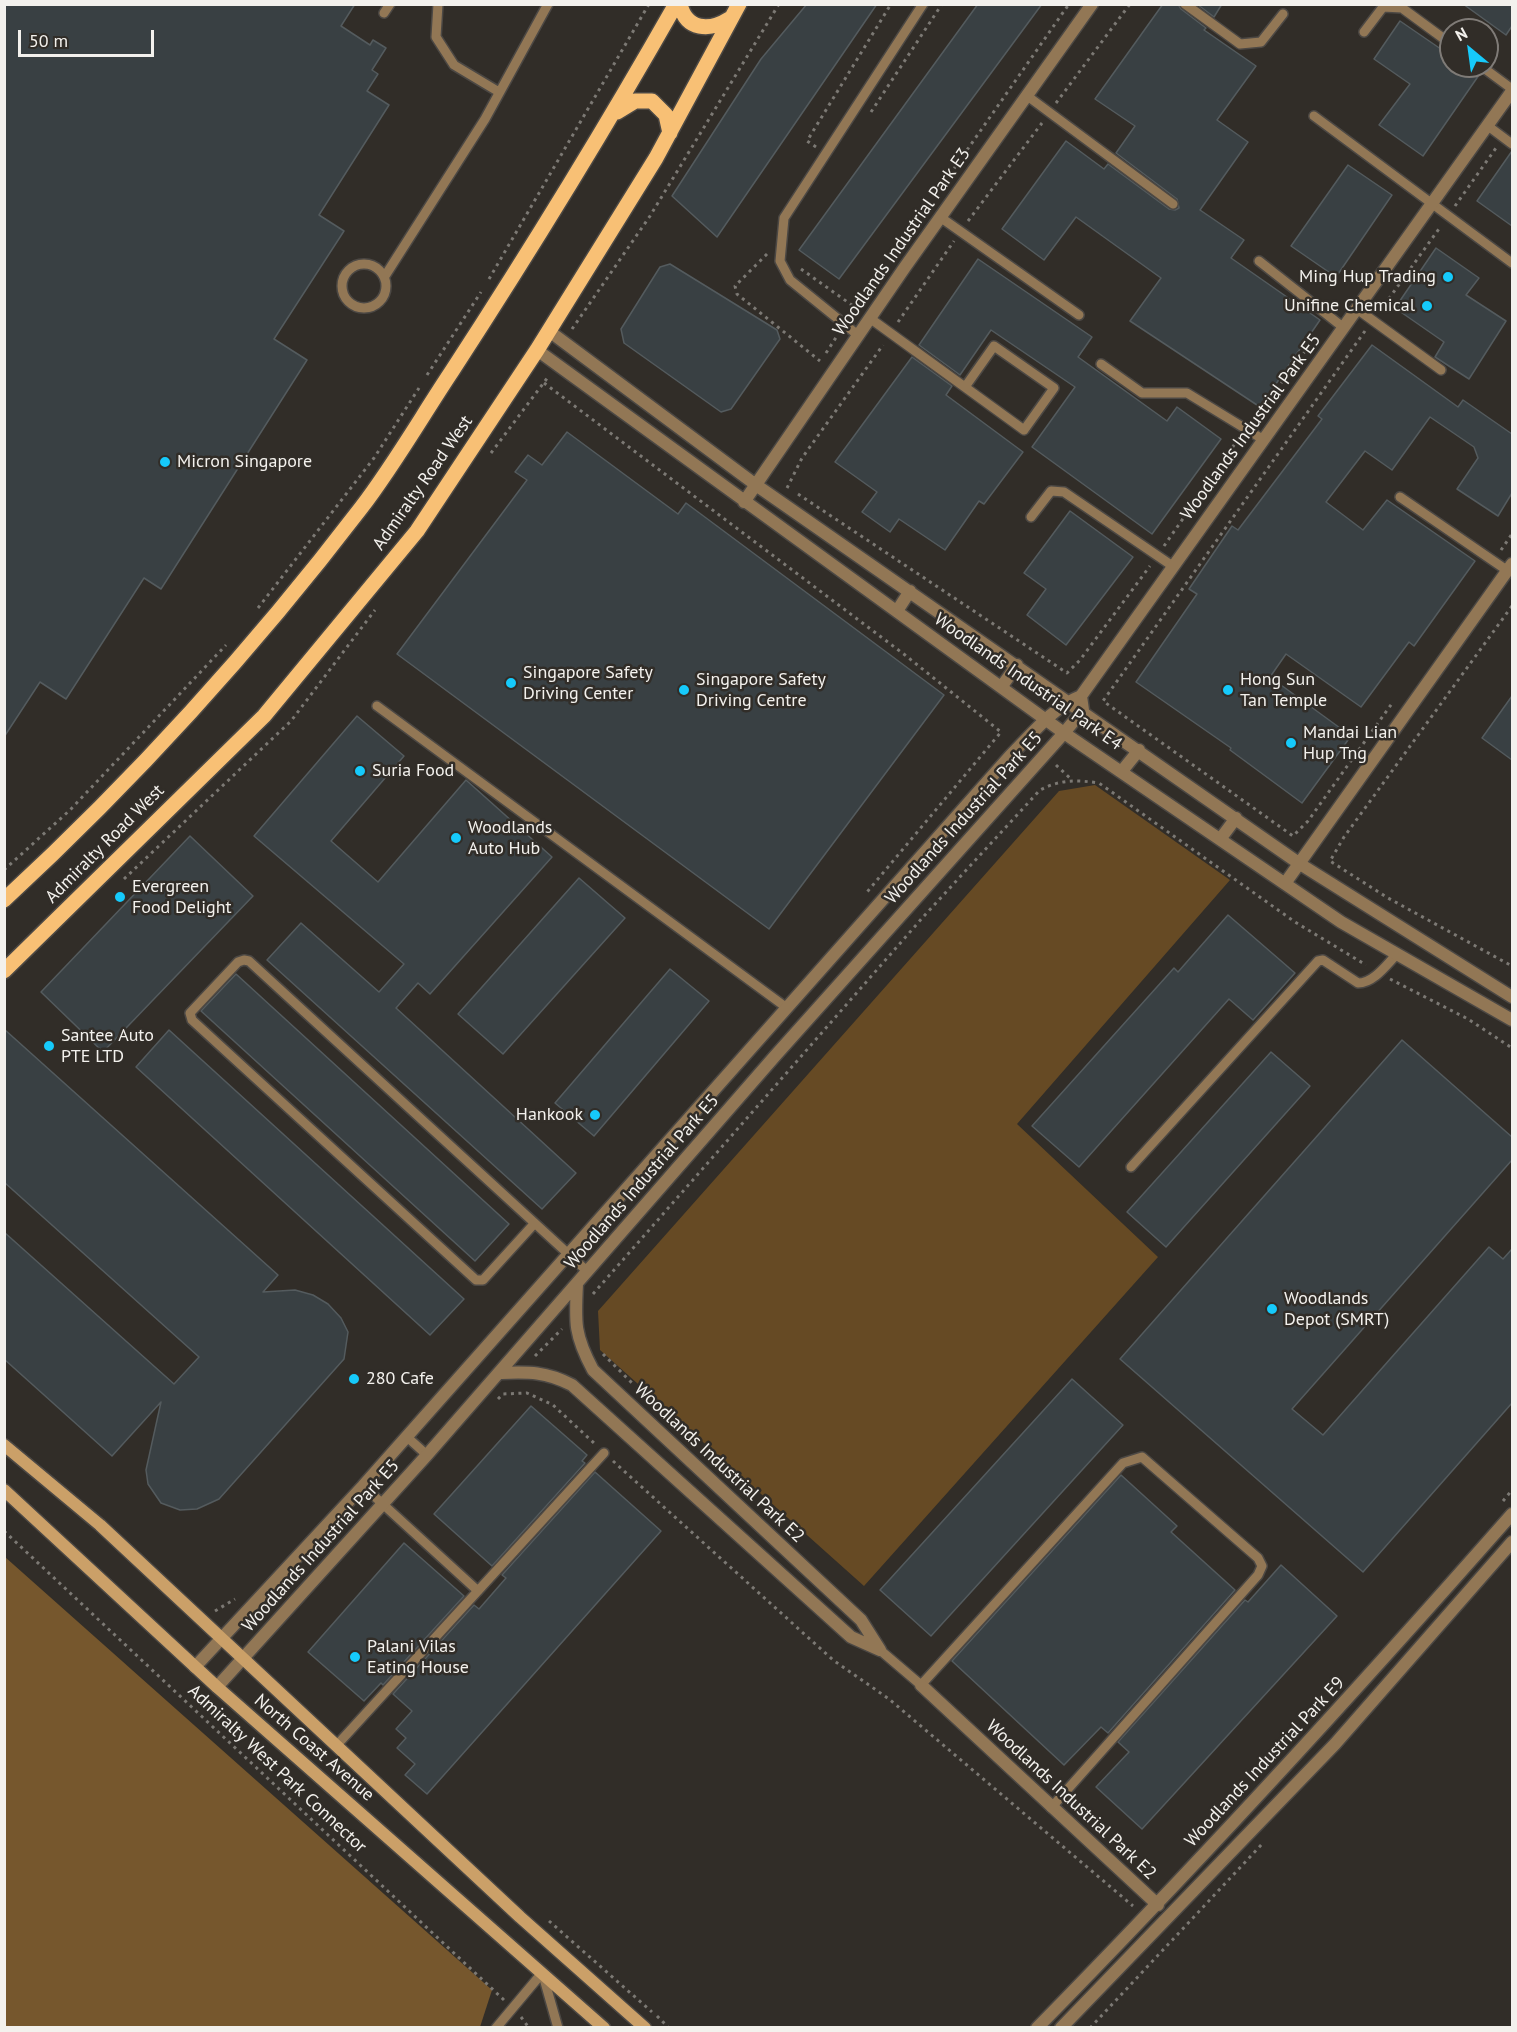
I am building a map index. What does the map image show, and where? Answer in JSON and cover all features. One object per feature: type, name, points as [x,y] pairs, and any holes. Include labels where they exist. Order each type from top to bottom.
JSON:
[{"type":"main road","points":[[678,4],[682,13],[698,27],[710,28],[729,19]]},
{"type":"main road","name":"Admiralty Road West","points":[[4,900],[62,846],[218,684],[363,506],[492,309],[613,116],[678,4]]},
{"type":"main road","name":"Admiralty Road West","points":[[4,971],[264,716],[417,531],[537,350],[670,133],[739,4]]},
{"type":"main road","points":[[613,116],[635,101],[652,101],[666,115],[670,133]]},
{"type":"main road","name":"North Coast Avenue","points":[[4,1445],[100,1525],[520,1917],[645,2028]]},
{"type":"main road","name":"North Coast Avenue","points":[[4,1490],[217,1687],[604,2028]]},
{"type":"street","name":"Woodlands Industrial Park E3","points":[[744,502],[940,217],[1092,4]]},
{"type":"street","name":"Woodlands Industrial Park E5","points":[[195,1667],[407,1437],[1003,764],[1047,719],[1069,701],[1082,696],[1512,90]]},
{"type":"street","name":"Woodlands Industrial Park E4","points":[[549,331],[756,485],[1083,710],[1300,864],[1512,997]]},
{"type":"street","name":"Woodlands Industrial Park E4","points":[[537,350],[1064,733],[1286,882],[1341,922],[1512,1020]]},
{"type":"street","points":[[825,559],[838,541]]},
{"type":"street","points":[[1286,882],[1510,568]]},
{"type":"street","points":[[897,611],[910,591]]},
{"type":"street","points":[[1002,686],[1017,665]]},
{"type":"street","points":[[1082,696],[1083,710]]},
{"type":"street","name":"Woodlands Industrial Park E5","points":[[217,1687],[383,1505],[775,1056],[1083,710]]},
{"type":"street","points":[[1122,771],[1139,750]]},
{"type":"street","points":[[1221,838],[1236,818]]},
{"type":"street","name":"Woodlands Industrial Park E2","points":[[577,1284],[575,1315],[579,1343],[593,1370],[861,1620],[880,1650]]},
{"type":"street","name":"Woodlands Industrial Park E2","points":[[499,1373],[551,1374],[572,1385],[851,1637],[880,1650]]},
{"type":"street","name":"Woodlands Industrial Park E9","points":[[1037,2028],[1158,1905],[1331,1719],[1512,1514]]},
{"type":"street","name":"Woodlands Industrial Park E9","points":[[1061,2028],[1335,1743],[1512,1542]]},
{"type":"street","name":"Woodlands Industrial Park E2","points":[[921,1685],[1158,1905]]},
{"type":"lane","points":[[438,4],[436,37],[454,65],[499,92]]},
{"type":"lane","points":[[385,276],[374,266],[359,264],[346,273],[343,279],[343,294],[353,305],[367,309],[374,307],[384,297],[387,283],[385,276],[485,119],[548,4]]},
{"type":"lane","points":[[859,336],[790,280],[780,261],[784,218],[923,4]]},
{"type":"lane","points":[[1185,4],[1240,44],[1262,42],[1282,14]]},
{"type":"lane","points":[[1364,32],[1383,7],[1402,8],[1439,35]]},
{"type":"lane","points":[[1496,78],[1512,90]]},
{"type":"lane","points":[[1026,95],[1173,204]]},
{"type":"lane","points":[[1314,116],[1512,263]]},
{"type":"lane","points":[[1488,126],[1512,144]]},
{"type":"lane","points":[[940,217],[1080,315]]},
{"type":"lane","points":[[1259,261],[1344,328]]},
{"type":"lane","points":[[1357,309],[1441,370]]},
{"type":"lane","points":[[871,319],[1023,430],[1054,388],[994,346],[965,387]]},
{"type":"lane","points":[[1101,364],[1142,393],[1187,393],[1264,441]]},
{"type":"lane","points":[[1031,517],[1051,491],[1064,492],[1174,567]]},
{"type":"lane","points":[[1400,497],[1494,561],[1510,568]]},
{"type":"lane","points":[[377,706],[787,1008]]},
{"type":"lane","points":[[1131,1167],[1318,961],[1323,960],[1358,983],[1364,983],[1379,973],[1397,954]]},
{"type":"lane","points":[[534,1224],[483,1280],[476,1280],[192,1020],[190,1013],[237,962],[244,960],[249,962],[588,1272]]},
{"type":"lane","points":[[407,1437],[427,1455]]},
{"type":"lane","points":[[336,1746],[604,1453]]},
{"type":"lane","points":[[921,1685],[1123,1463],[1131,1458],[1142,1457],[1258,1558],[1262,1566],[1258,1575],[1051,1808]]},
{"type":"lane","points":[[363,1486],[478,1591]]},
{"type":"lane","name":"Woodlands Industrial Park E2","points":[[880,1650],[921,1685]]},
{"type":"lane","points":[[1158,1905],[1170,1915]]},
{"type":"lane","points":[[496,2028],[542,1973]]},
{"type":"lane","points":[[542,1973],[558,2028]]},
{"type":"path","points":[[256,609],[374,458],[489,279],[649,4]]},
{"type":"path","points":[[826,152],[807,141],[891,4]]},
{"type":"path","points":[[867,118],[942,4]]},
{"type":"path","points":[[932,200],[1069,4]]},
{"type":"path","points":[[781,239],[735,285],[737,294],[820,361]]},
{"type":"path","points":[[795,265],[856,308]]},
{"type":"path","points":[[814,370],[877,279]]},
{"type":"path","points":[[1390,297],[1103,701],[1293,836],[1308,821],[1397,696]]},
{"type":"path","points":[[573,328],[582,335]]},
{"type":"path","points":[[544,383],[905,655],[1001,732],[860,900]]},
{"type":"path","points":[[1494,561],[1512,534]]},
{"type":"path","points":[[1512,606],[1344,837],[1330,861],[1388,898],[1512,966]]},
{"type":"path","points":[[4,870],[70,810],[233,637]]},
{"type":"path","points":[[503,1394],[520,1372],[575,1315],[924,916],[1040,790],[1052,784],[1071,779],[1099,783],[1295,922],[1379,973],[1468,1019],[1512,1048]]},
{"type":"path","points":[[603,1354],[636,1388]]},
{"type":"path","name":"Admiralty West Park Connector","points":[[4,1531],[513,2009],[529,2028]]},
{"type":"path","points":[[211,1614],[241,1594]]},
{"type":"path","points":[[833,1660],[889,1699],[1133,1906]]},
{"type":"path","points":[[546,1918],[669,2028]]},
{"type":"shaded area","points":[[1095,785],[1230,880],[1017,1124],[1158,1257],[864,1586],[600,1350],[598,1311],[1059,791]]},
{"type":"shaded area","points":[[5,1557],[492,1990],[480,2027],[5,2027]]},
{"type":"building","name":"Micron Singapore","points":[[4,4],[355,4],[341,26],[370,45],[373,40],[386,48],[372,70],[378,74],[367,91],[389,105],[319,215],[344,231],[274,339],[307,360],[161,589],[144,578],[66,699],[40,682],[4,737]]},
{"type":"building","points":[[807,4],[877,4],[717,237],[672,196],[761,59]]},
{"type":"building","points":[[978,4],[1042,4],[839,279],[799,250]]},
{"type":"building","points":[[1163,4],[1178,4],[1181,9],[1206,28],[1204,30],[1256,66],[1217,120],[1248,142],[1200,210],[1244,240],[1231,258],[1320,320],[1260,407],[1130,321],[1161,278],[1076,217],[1044,260],[1002,229],[1066,141],[1104,169],[1108,164],[1169,209],[1179,208],[1177,199],[1116,153],[1135,126],[1095,99]]},
{"type":"building","points":[[1197,4],[1222,4],[1214,17]]},
{"type":"building","points":[[1463,4],[1512,4],[1512,26],[1506,35],[1499,30],[1499,18],[1482,18]]},
{"type":"building","points":[[1400,21],[1439,48],[1439,78],[1477,78],[1423,156],[1379,125],[1410,84],[1374,59]]},
{"type":"building","points":[[1512,151],[1512,226],[1477,201]]},
{"type":"building","points":[[1348,165],[1392,195],[1336,277],[1291,246]]},
{"type":"building","points":[[1436,248],[1479,278],[1466,295],[1506,321],[1469,379],[1435,357],[1444,342],[1395,308]]},
{"type":"building","points":[[978,259],[1092,337],[1078,357],[1167,421],[1177,407],[1221,439],[1152,534],[1032,447],[1075,387],[991,330],[960,375],[919,345]]},
{"type":"building","points":[[670,264],[777,330],[780,339],[731,409],[721,412],[624,343],[621,329],[660,267]]},
{"type":"building","points":[[1372,345],[1458,407],[1463,400],[1512,434],[1512,493],[1498,516],[1457,489],[1478,458],[1474,447],[1430,417],[1392,470],[1365,451],[1326,502],[1363,530],[1387,500],[1475,561],[1414,646],[1409,642],[1361,707],[1286,654],[1270,677],[1351,736],[1302,803],[1230,750],[1231,748],[1136,682],[1197,594],[1189,589],[1232,526],[1238,530],[1322,419],[1318,416]]},
{"type":"building","points":[[912,357],[952,386],[946,395],[1023,452],[984,504],[979,501],[945,550],[899,519],[890,532],[862,512],[877,492],[835,462]]},
{"type":"building","name":"Singapore Safety Driving Centre","points":[[567,432],[678,514],[686,503],[944,695],[769,929],[397,654],[527,480],[515,472],[528,455],[542,465]]},
{"type":"building","points":[[1070,511],[1133,557],[1066,645],[1027,615],[1046,589],[1024,573]]},
{"type":"building","points":[[1512,696],[1512,760],[1482,738]]},
{"type":"building","points":[[357,716],[404,756],[331,841],[378,882],[466,780],[552,857],[430,994],[418,983],[396,1008],[576,1173],[542,1209],[267,960],[301,923],[379,992],[404,964],[254,836]]},
{"type":"building","points":[[190,836],[253,896],[103,1052],[41,992]]},
{"type":"building","points":[[579,878],[625,918],[503,1054],[458,1014]]},
{"type":"building","points":[[1228,915],[1295,973],[1253,1020],[1229,999],[1079,1167],[1032,1126],[1174,968],[1178,972]]},
{"type":"building","points":[[670,969],[709,1001],[594,1136],[555,1103]]},
{"type":"building","points":[[236,974],[509,1224],[475,1261],[201,1011]]},
{"type":"building","points":[[4,1029],[278,1275],[263,1292],[295,1290],[313,1295],[328,1304],[341,1318],[348,1332],[344,1359],[219,1499],[197,1509],[180,1510],[161,1503],[148,1484],[146,1470],[161,1402],[112,1456],[4,1359],[4,1232],[174,1384],[199,1357],[4,1182]]},
{"type":"building","points":[[169,1030],[464,1299],[430,1335],[136,1067]]},
{"type":"building","name":"Woodlands Depot (SMRT)","points":[[1402,1040],[1512,1137],[1512,1160],[1292,1409],[1323,1435],[1489,1247],[1503,1259],[1512,1249],[1512,1403],[1363,1572],[1120,1359]]},
{"type":"building","points":[[1271,1052],[1310,1086],[1166,1247],[1127,1212]]},
{"type":"building","points":[[1072,1379],[1123,1425],[931,1636],[880,1590]]},
{"type":"building","points":[[531,1406],[587,1455],[582,1461],[585,1463],[492,1566],[434,1514]]},
{"type":"building","points":[[595,1472],[661,1531],[427,1794],[405,1775],[415,1764],[397,1748],[406,1738],[396,1729],[412,1711],[393,1694],[474,1605],[479,1609],[506,1578],[502,1575]]},
{"type":"building","points":[[1121,1475],[1177,1526],[1171,1532],[1235,1590],[1108,1733],[1101,1727],[1064,1765],[952,1661]]},
{"type":"building","points":[[404,1543],[464,1596],[383,1685],[381,1683],[364,1701],[308,1652]]},
{"type":"building","points":[[1281,1565],[1337,1616],[1142,1829],[1096,1787],[1129,1752],[1118,1742],[1245,1600],[1248,1602]]},
{"type":"place","name":"Ming Hup Trading","points":[[1448,277]]},
{"type":"place","name":"Unifine Chemical","points":[[1427,306]]},
{"type":"place","name":"Micron Singapore","points":[[165,462]]},
{"type":"place","name":"Singapore Safety Driving Center","points":[[511,683]]},
{"type":"place","name":"Singapore Safety Driving Centre","points":[[684,690]]},
{"type":"place","name":"Hong Sun Tan Temple","points":[[1228,690]]},
{"type":"place","name":"Mandai Lian Hup Tng","points":[[1291,743]]},
{"type":"place","name":"Suria Food","points":[[360,771]]},
{"type":"place","name":"Woodlands Auto Hub","points":[[456,838]]},
{"type":"place","name":"Evergreen Food Delight","points":[[120,897]]},
{"type":"place","name":"Santee Auto PTE LTD","points":[[49,1046]]},
{"type":"place","name":"Hankook","points":[[595,1115]]},
{"type":"place","name":"Woodlands Depot (SMRT)","points":[[1272,1309]]},
{"type":"place","name":"280 Cafe","points":[[354,1379]]},
{"type":"place","name":"Palani Vilas Eating House","points":[[355,1657]]}]
